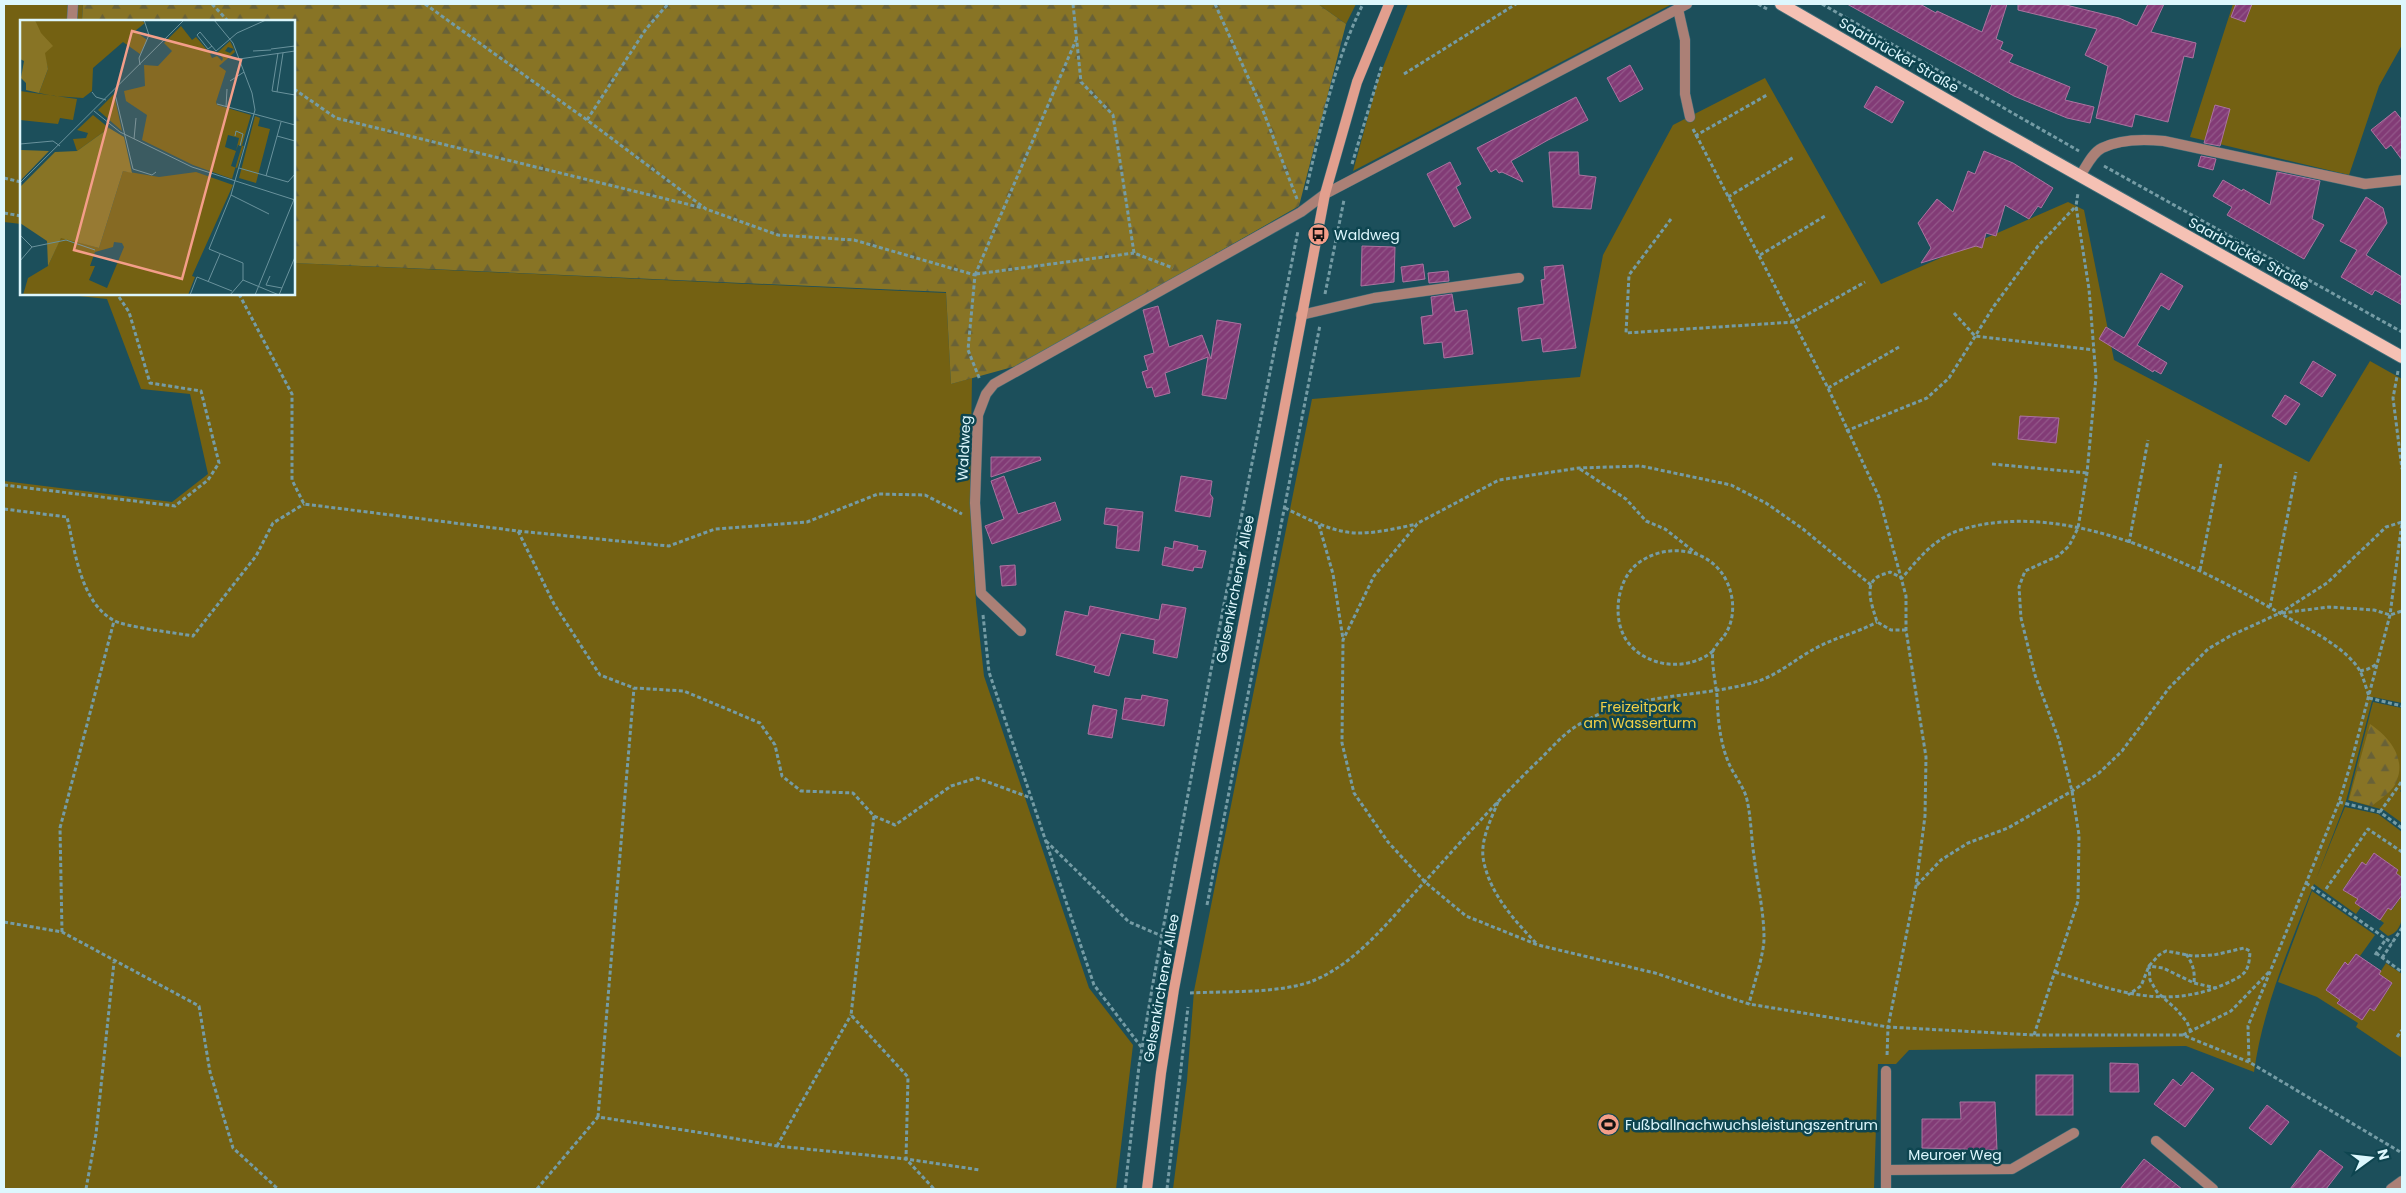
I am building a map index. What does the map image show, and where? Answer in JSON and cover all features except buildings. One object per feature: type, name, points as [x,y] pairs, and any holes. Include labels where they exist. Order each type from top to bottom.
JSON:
[{"type":"main road","name":"Gelsenkirchener Allee","points":[[1147,1189],[1161,1073],[1174,989],[1325,194],[1357,82],[1389,4]]},
{"type":"main road","name":"Saarbrücker Straße","points":[[1781,4],[2079,182],[2402,357]]},
{"type":"street","points":[[72,20],[73,4]]},
{"type":"street","points":[[986,394],[994,384],[1302,212],[1325,194],[1682,6],[1685,40],[1685,94],[1690,116]]},
{"type":"street","points":[[2079,182],[2091,158],[2101,148],[2129,141],[2164,141],[2365,184],[2402,180]]},
{"type":"street","points":[[1301,315],[1322,312],[1374,298],[1519,278]]},
{"type":"street","name":"Waldweg","points":[[981,593],[975,503],[978,415],[986,394]]},
{"type":"street","points":[[981,593],[1021,631]]},
{"type":"street","points":[[1886,1071],[1886,1189]]},
{"type":"street","name":"Meuroer Weg","points":[[1887,1170],[2012,1169],[2074,1132]]},
{"type":"street","points":[[2156,1140],[2213,1189]]},
{"type":"street","points":[[2391,1189],[2402,1181]]},
{"type":"path","points":[[212,4],[227,20]]},
{"type":"path","points":[[425,4],[587,120],[706,209]]},
{"type":"path","points":[[587,120],[646,29],[668,4]]},
{"type":"path","points":[[1073,4],[1081,82],[1113,114],[1134,253]]},
{"type":"path","points":[[1215,4],[1262,108],[1302,212]]},
{"type":"path","points":[[1125,1189],[1142,1048],[1162,936],[1302,212],[1337,69],[1353,24],[1363,4]]},
{"type":"path","points":[[1404,74],[1516,4]]},
{"type":"path","points":[[1822,4],[2091,158],[2402,332]]},
{"type":"path","points":[[986,394],[968,350],[975,275],[1077,40]]},
{"type":"path","points":[[1207,906],[1348,182],[1382,63]]},
{"type":"path","points":[[295,90],[336,118],[706,209],[778,234],[854,240],[975,275],[1134,253],[1191,275]]},
{"type":"path","points":[[1695,136],[1767,96]]},
{"type":"path","points":[[1690,116],[1695,136],[1760,255],[1828,388],[1846,431],[1878,497],[1906,596],[1906,630],[1926,757],[1925,816],[1916,886],[1888,1027],[1886,1071]]},
{"type":"path","points":[[1728,198],[1794,157]]},
{"type":"path","points":[[4,178],[20,182]]},
{"type":"path","points":[[2034,1035],[2078,901],[2079,835],[2072,791],[2059,740],[2035,675],[2021,618],[2019,587],[2025,571],[2058,556],[2069,546],[2078,528],[2087,472],[2096,377],[2088,289],[2076,206],[2079,182]]},
{"type":"path","points":[[1846,431],[1927,398],[1948,378],[1994,306],[2038,246],[2076,206]]},
{"type":"path","points":[[4,213],[20,216]]},
{"type":"path","points":[[1760,255],[1825,216]]},
{"type":"path","points":[[1671,219],[1628,275],[1626,333],[1794,322],[1865,282]]},
{"type":"path","points":[[4,485],[174,506],[208,480],[219,463],[201,391],[150,383],[129,312],[117,295]]},
{"type":"path","points":[[240,295],[292,394],[292,480],[304,504]]},
{"type":"path","points":[[1954,313],[1975,336],[2094,350]]},
{"type":"path","points":[[1828,388],[1899,347]]},
{"type":"path","points":[[2398,372],[2393,398],[2402,469]]},
{"type":"path","points":[[2129,543],[2148,440]]},
{"type":"path","points":[[2200,570],[2220,463]]},
{"type":"path","points":[[1992,464],[2087,472]]},
{"type":"path","points":[[1286,508],[1320,525],[1357,533],[1377,532],[1418,524],[1499,480],[1579,468],[1641,466],[1732,485],[1766,503],[1871,585]]},
{"type":"path","points":[[1579,468],[1626,499],[1646,521],[1665,529],[1717,568],[1727,582],[1732,601],[1733,617],[1729,628],[1714,651],[1699,661],[1684,664],[1666,664],[1648,658],[1631,647],[1623,633],[1618,613],[1619,596],[1626,578],[1636,565],[1650,556],[1665,550],[1684,551],[1700,556]]},
{"type":"path","points":[[2270,607],[2296,472]]},
{"type":"path","points":[[4,509],[67,517],[80,578],[100,610],[114,621],[193,636],[256,556],[273,523],[304,504],[669,546],[715,529],[807,522],[878,494],[926,495],[976,522]]},
{"type":"path","points":[[1902,578],[1936,542],[1960,530],[2001,522],[2034,522],[2078,528],[2129,543],[2200,570],[2324,638],[2360,670],[2369,697]]},
{"type":"path","points":[[1916,886],[1941,860],[1992,833],[2008,828],[2072,791],[2099,772],[2122,751],[2169,688],[2208,649],[2230,636],[2280,613],[2327,583],[2386,527],[2402,522],[2390,615],[2369,697],[2339,802],[2248,1026],[2249,1062]]},
{"type":"path","points":[[1343,640],[1374,576],[1418,524]]},
{"type":"path","points":[[1320,525],[1333,574],[1343,640],[1342,743],[1354,793],[1388,842],[1425,882],[1466,916],[1538,945],[1655,973],[1749,1004],[1888,1027],[2034,1035],[2183,1036],[2249,1062],[2402,1153]]},
{"type":"path","points":[[518,530],[554,604],[600,675],[634,688],[684,691],[760,723],[774,746],[782,776],[801,791],[853,793],[874,816],[895,825],[951,786],[976,778],[1031,798]]},
{"type":"path","points":[[1902,578],[1890,572],[1875,578],[1871,585],[1871,601],[1877,622],[1891,630],[1906,630]]},
{"type":"path","points":[[981,593],[989,672],[1094,985],[1142,1048]]},
{"type":"path","points":[[2280,613],[2329,607],[2374,610],[2390,615],[2402,611]]},
{"type":"path","points":[[62,932],[60,828],[114,621]]},
{"type":"path","points":[[1190,993],[1267,989],[1314,980],[1331,972],[1359,950],[1425,882],[1499,800],[1574,727],[1607,711],[1634,702],[1716,691],[1754,683],[1774,674],[1816,648],[1877,622]]},
{"type":"path","points":[[1714,651],[1719,735],[1730,766],[1746,797],[1764,939],[1749,1004]]},
{"type":"path","points":[[2360,670],[2368,669],[2377,664]]},
{"type":"path","points":[[537,1189],[598,1117],[634,688]]},
{"type":"path","points":[[2369,697],[2402,706]]},
{"type":"path","points":[[2380,812],[2402,781]]},
{"type":"path","points":[[2398,788],[2402,791]]},
{"type":"path","points":[[1499,800],[1487,828],[1483,856],[1485,866],[1496,892],[1514,920],[1538,945]]},
{"type":"path","points":[[2339,802],[2380,812],[2402,828]]},
{"type":"path","points":[[777,1146],[851,1015],[874,816]]},
{"type":"path","points":[[2326,889],[2368,828],[2402,852]]},
{"type":"path","points":[[1046,840],[1129,922],[1162,936]]},
{"type":"path","points":[[2306,883],[2359,918],[2392,943]]},
{"type":"path","points":[[4,922],[62,932],[114,962],[199,1006],[210,1072],[233,1148],[278,1189]]},
{"type":"path","points":[[2382,958],[2402,928]]},
{"type":"path","points":[[2386,939],[2376,954],[2402,972]]},
{"type":"path","points":[[2055,972],[2128,995],[2166,998],[2192,996],[2216,988],[2243,975],[2250,965],[2250,951],[2244,948],[2214,955],[2166,951],[2158,955],[2149,966],[2141,986],[2128,995]]},
{"type":"path","points":[[2185,954],[2192,963],[2194,983]]},
{"type":"path","points":[[86,1189],[96,1134],[114,962]]},
{"type":"path","points":[[2149,966],[2150,980],[2157,992],[2166,998],[2187,1022],[2191,1032]]},
{"type":"path","points":[[2149,966],[2163,968],[2194,983],[2216,988]]},
{"type":"path","points":[[2183,1036],[2231,1011],[2271,970]]},
{"type":"path","points":[[1167,1189],[1192,983]]},
{"type":"path","points":[[851,1015],[908,1076],[906,1159],[934,1189]]},
{"type":"path","points":[[2397,1037],[2402,1030]]},
{"type":"path","points":[[598,1117],[777,1146],[906,1159],[980,1170]]},
{"type":"green space","points":[[4,4],[83,4],[82,20],[20,20],[20,224],[4,222]]},
{"type":"green space","points":[[83,4],[1318,4],[1346,24],[1299,206],[1023,364],[951,384],[946,292],[295,263],[295,20],[82,20]]},
{"type":"green space","points":[[1318,4],[1356,4],[1346,24]]},
{"type":"green space","points":[[1408,4],[1672,4],[1353,171],[1378,80]]},
{"type":"green space","points":[[2233,4],[2402,4],[2402,45],[2379,86],[2349,175],[2190,137]]},
{"type":"green space","name":"Freizeitpark am Wasserturm","points":[[1765,78],[1881,284],[2068,202],[2084,210],[2114,360],[2309,462],[2370,361],[2402,379],[2402,703],[2373,697],[2346,801],[2316,879],[2345,807],[2378,814],[2402,832],[2402,878],[2396,873],[2398,870],[2374,854],[2366,865],[2362,863],[2343,889],[2358,899],[2355,903],[2361,907],[2356,914],[2314,884],[2271,1000],[2258,1048],[2254,1072],[2186,1046],[1909,1050],[1896,1064],[1878,1064],[1874,1189],[1173,1189],[1187,1080],[1194,991],[1312,399],[1580,377],[1603,255],[1673,125]]},
{"type":"green space","points":[[295,263],[946,293],[951,384],[972,378],[970,498],[976,603],[984,676],[1089,988],[1133,1045],[1116,1189],[4,1189],[4,481],[172,502],[208,474],[190,394],[141,389],[107,299],[69,295],[295,295]]},
{"type":"green space","points":[[2373,702],[2402,708],[2402,789],[2400,791],[2402,793],[2402,823],[2384,810],[2348,800]]},
{"type":"green space","points":[[2370,724],[2389,741],[2394,748],[2399,763],[2395,784],[2390,791],[2372,806],[2349,800]]},
{"type":"green space","points":[[2312,891],[2375,935],[2360,956],[2356,954],[2348,965],[2344,963],[2326,990],[2340,1000],[2338,1003],[2374,1010],[2392,984],[2379,974],[2386,963],[2402,974],[2402,1058],[2356,1027],[2358,1023],[2317,997],[2278,982]]},
{"type":"green space","points":[[2402,895],[2402,919],[2398,929],[2388,936],[2379,929],[2384,923],[2380,920],[2388,908],[2392,910]]},
{"type":"place","name":"Waldweg","points":[[1318,235]]},
{"type":"place","name":"Fußballnachwuchsleistungszentrum","points":[[1609,1125]]}]
